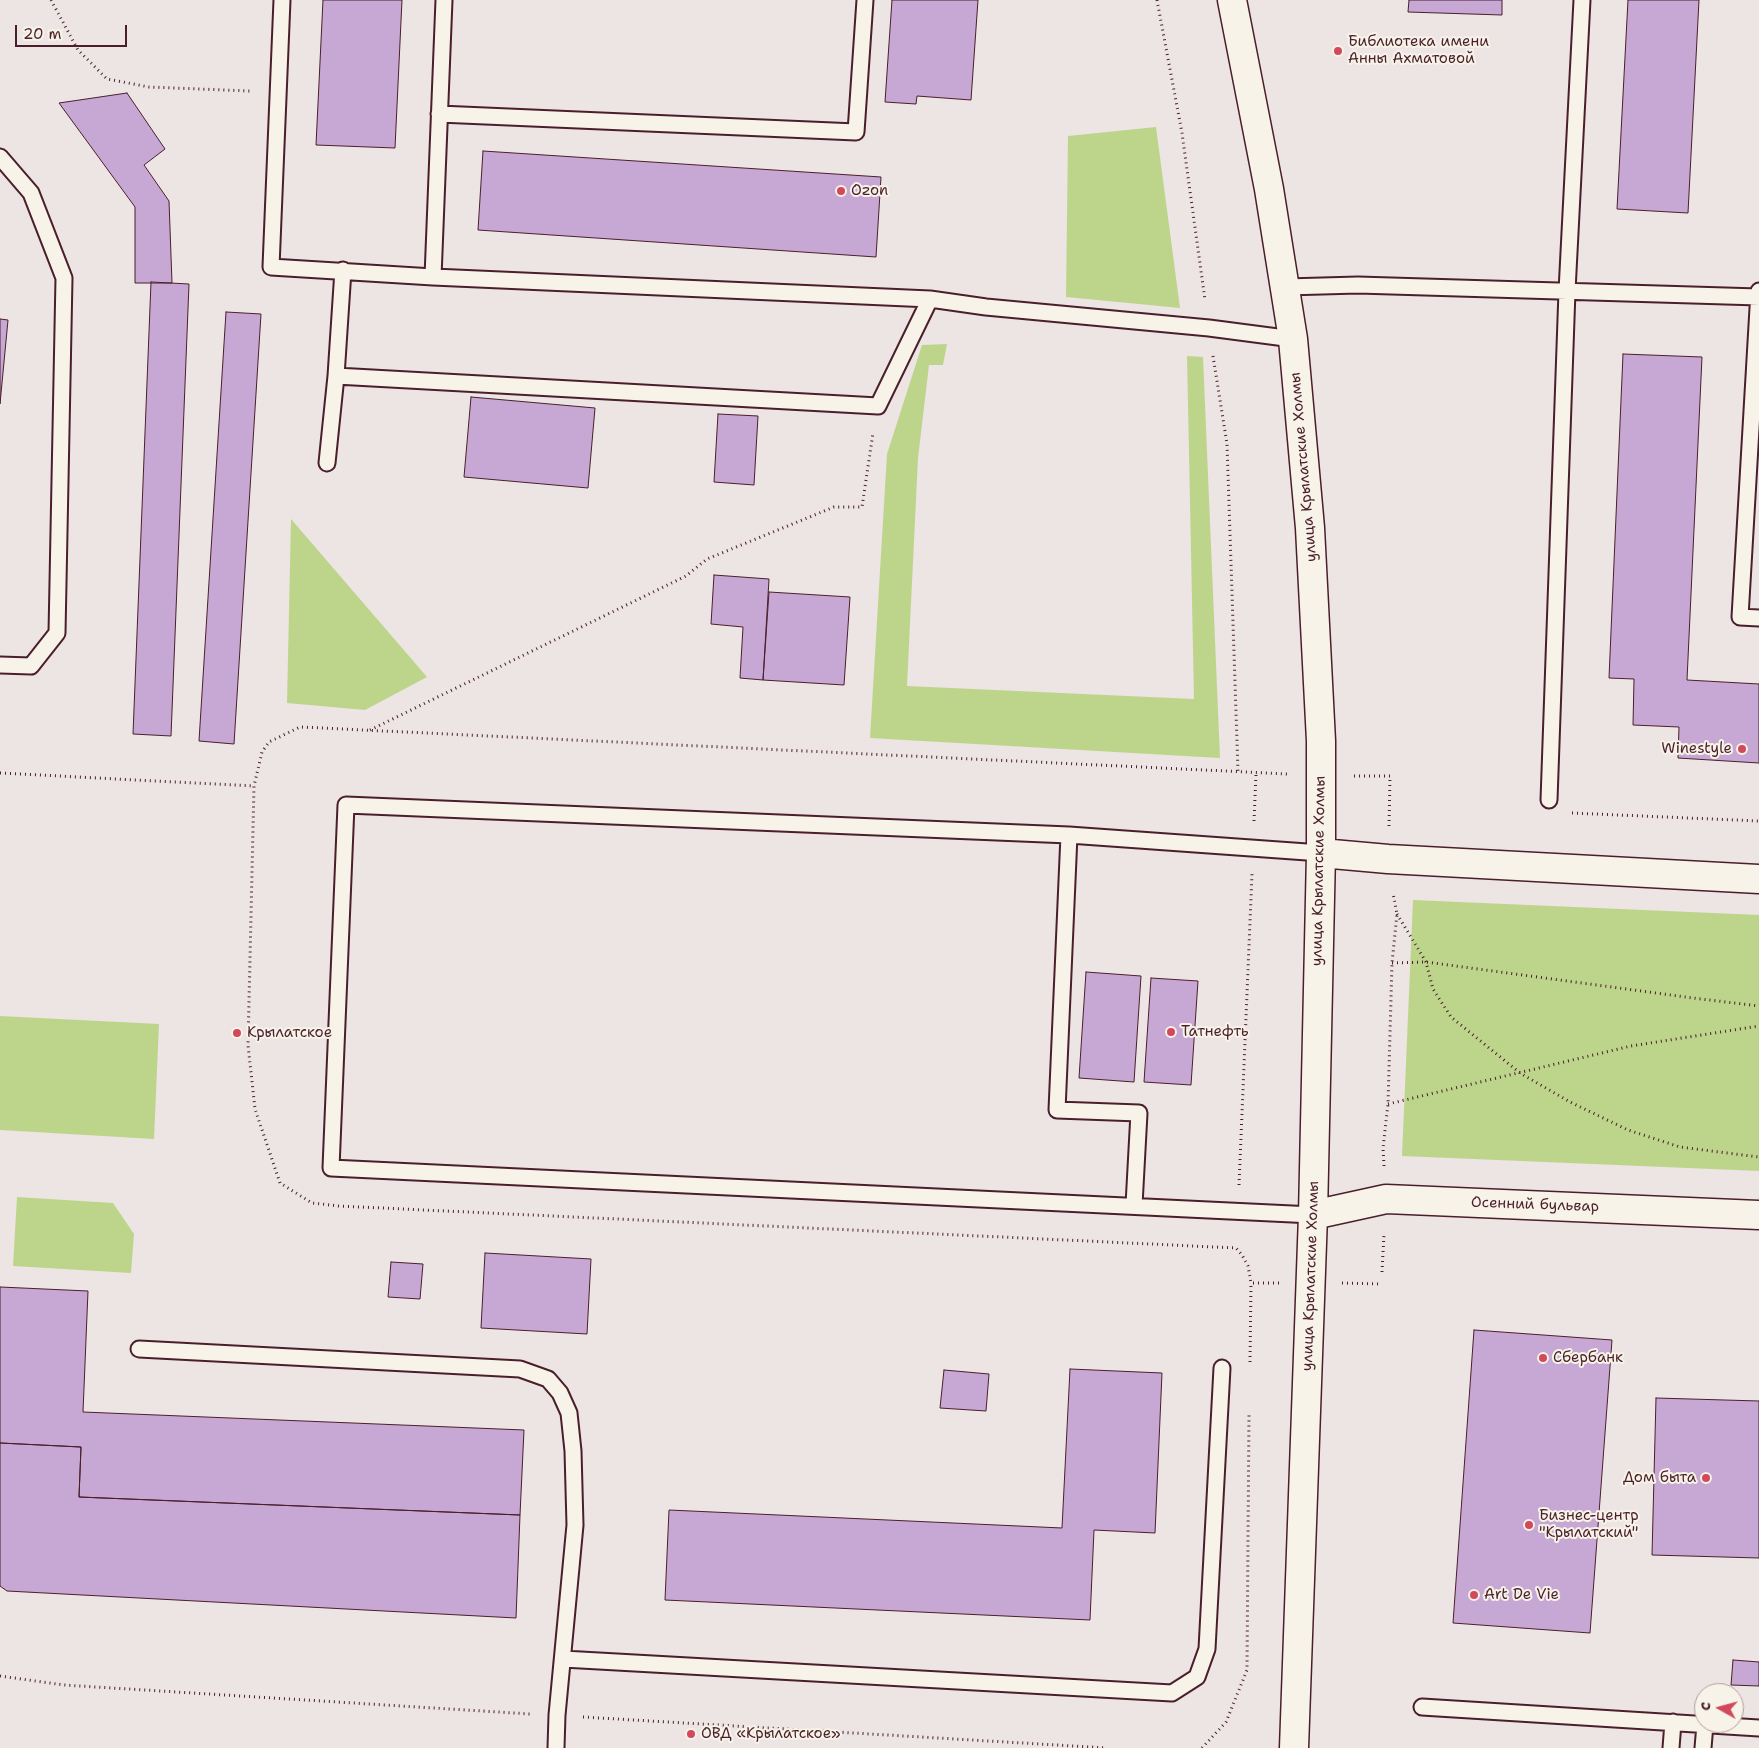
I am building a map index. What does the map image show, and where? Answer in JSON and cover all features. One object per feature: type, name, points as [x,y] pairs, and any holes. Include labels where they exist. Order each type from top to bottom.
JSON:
[{"type":"street","name":"улица Крылатские Холмы","points":[[1232,0],[1269,189],[1293,339],[1310,528],[1321,741],[1313,1215],[1294,1748]]},
{"type":"street","points":[[1320,853],[1388,859],[1759,879]]},
{"type":"street","name":"Осенний бульвар","points":[[1313,1215],[1386,1199],[1759,1215]]},
{"type":"lane","points":[[282,0],[270,267],[433,277],[930,300],[1209,328],[1293,339]]},
{"type":"lane","points":[[433,277],[444,0]]},
{"type":"lane","points":[[439,114],[856,132],[865,0]]},
{"type":"lane","points":[[1549,800],[1567,291],[1582,0]]},
{"type":"lane","points":[[0,157],[31,193],[64,278],[57,633],[31,666],[0,665]]},
{"type":"lane","points":[[327,463],[336,376],[343,270]]},
{"type":"lane","points":[[1286,287],[1358,285],[1759,297]]},
{"type":"lane","points":[[1759,291],[1740,617],[1759,618]]},
{"type":"lane","points":[[336,376],[878,406],[930,300]]},
{"type":"lane","points":[[1748,478],[1759,492]]},
{"type":"lane","points":[[1313,1215],[331,1168],[346,805],[1069,835],[1320,853]]},
{"type":"lane","points":[[1069,835],[1057,1110],[1138,1113],[1134,1205]]},
{"type":"lane","points":[[139,1349],[520,1370],[548,1379],[560,1393],[569,1413],[573,1451],[575,1525],[557,1715],[556,1748]]},
{"type":"lane","points":[[563,1659],[1172,1693],[1197,1677],[1207,1648],[1222,1368]]},
{"type":"lane","points":[[1422,1707],[1694,1723]]},
{"type":"lane","points":[[1671,1748],[1673,1722]]},
{"type":"lane","points":[[1744,1727],[1759,1728]]},
{"type":"lane","points":[[1703,1748],[1704,1733]]},
{"type":"path","points":[[51,0],[78,50],[106,79],[150,87],[278,92]]},
{"type":"path","points":[[1156,0],[1182,133],[1227,444],[1238,772]]},
{"type":"path","points":[[369,730],[686,576],[707,559],[834,507],[862,507],[878,406]]},
{"type":"path","points":[[1236,1248],[349,1207],[312,1203],[280,1183],[255,1109],[248,1045],[254,786],[262,752],[269,742],[300,727],[1256,774],[1390,776]]},
{"type":"path","points":[[0,773],[254,786]]},
{"type":"path","points":[[1250,1362],[1251,1283],[1248,1266],[1236,1248],[1256,774]]},
{"type":"path","points":[[1549,800],[1572,813],[1759,822]]},
{"type":"path","points":[[1382,1272],[1386,1199],[1384,1148],[1388,1104],[1392,962],[1397,914],[1426,962],[1432,989],[1451,1017],[1520,1073],[1570,1102],[1628,1130],[1680,1147],[1759,1158]]},
{"type":"path","points":[[1392,962],[1426,962],[1759,1006]]},
{"type":"path","points":[[1388,1104],[1631,1046],[1759,1026]]},
{"type":"path","points":[[1251,1283],[1382,1284]]},
{"type":"path","points":[[1202,1748],[1226,1722],[1246,1670],[1249,1412]]},
{"type":"green space","points":[[1156,127],[1180,308],[1066,297],[1068,136]]},
{"type":"green space","points":[[947,344],[943,365],[929,365],[918,458],[907,686],[1194,699],[1187,356],[1203,357],[1220,758],[870,738],[887,454],[922,345]]},
{"type":"green space","points":[[291,519],[427,677],[365,710],[287,703]]},
{"type":"green space","points":[[1413,900],[1759,915],[1759,1171],[1402,1156]]},
{"type":"green space","points":[[0,1016],[159,1024],[154,1139],[0,1130]]},
{"type":"green space","points":[[17,1197],[113,1203],[134,1234],[131,1273],[13,1266]]},
{"type":"building","points":[[323,0],[402,0],[395,148],[316,145]]},
{"type":"building","points":[[892,0],[978,0],[971,100],[917,96],[916,104],[885,102]]},
{"type":"building","points":[[1409,0],[1502,0],[1502,15],[1408,12]]},
{"type":"building","points":[[1628,0],[1699,0],[1688,213],[1617,209]]},
{"type":"building","points":[[127,93],[165,149],[144,165],[169,201],[172,283],[135,283],[135,207],[59,103]]},
{"type":"building","points":[[483,151],[881,177],[876,257],[478,230]]},
{"type":"building","points":[[151,282],[189,284],[171,736],[133,734]]},
{"type":"building","points":[[226,312],[261,314],[234,744],[199,741]]},
{"type":"building","points":[[0,319],[8,320],[0,404]]},
{"type":"building","points":[[1623,354],[1702,357],[1687,680],[1759,684],[1759,763],[1678,758],[1679,727],[1633,725],[1634,679],[1609,678]]},
{"type":"building","points":[[471,397],[595,408],[588,488],[464,477]]},
{"type":"building","points":[[718,414],[758,416],[754,485],[714,482]]},
{"type":"building","points":[[714,575],[769,579],[763,680],[740,678],[743,627],[711,624]]},
{"type":"building","points":[[769,592],[850,597],[844,685],[763,680]]},
{"type":"building","points":[[1086,972],[1141,976],[1134,1082],[1079,1078]]},
{"type":"building","name":"Татнефть","points":[[1151,978],[1198,981],[1191,1085],[1144,1082]]},
{"type":"building","points":[[485,1253],[591,1259],[587,1334],[481,1328]]},
{"type":"building","points":[[391,1262],[423,1264],[420,1299],[388,1297]]},
{"type":"building","points":[[0,1287],[88,1291],[83,1412],[524,1430],[520,1515],[79,1497],[81,1447],[0,1443]]},
{"type":"building","name":"Бизнес-центр \"Крылатский\"","points":[[1474,1330],[1612,1340],[1590,1633],[1453,1623]]},
{"type":"building","points":[[1070,1369],[1162,1373],[1155,1533],[1094,1530],[1090,1620],[665,1600],[669,1510],[1062,1528]]},
{"type":"building","points":[[944,1370],[989,1374],[986,1411],[940,1408]]},
{"type":"building","name":"Дом быта","points":[[1656,1398],[1759,1401],[1759,1558],[1652,1555]]},
{"type":"building","points":[[0,1443],[81,1447],[79,1497],[520,1515],[516,1618],[7,1591],[0,1586]]},
{"type":"building","points":[[1733,1660],[1759,1662],[1759,1686],[1731,1683]]},
{"type":"place","name":"Библиотека имени Анны Ахматовой","points":[[1338,51]]},
{"type":"place","name":"Ozon","points":[[841,191]]},
{"type":"place","name":"Winestyle","points":[[1742,749]]},
{"type":"place","name":"Татнефть","points":[[1171,1032]]},
{"type":"place","name":"Крылатское","points":[[237,1033]]},
{"type":"place","name":"Сбербанк","points":[[1543,1358]]},
{"type":"place","name":"Дом быта","points":[[1706,1478]]},
{"type":"place","name":"Бизнес-центр \"Крылатский\"","points":[[1529,1525]]},
{"type":"place","name":"Art De Vie","points":[[1474,1595]]},
{"type":"place","name":"ОВД «Крылатское»","points":[[691,1734]]}]
